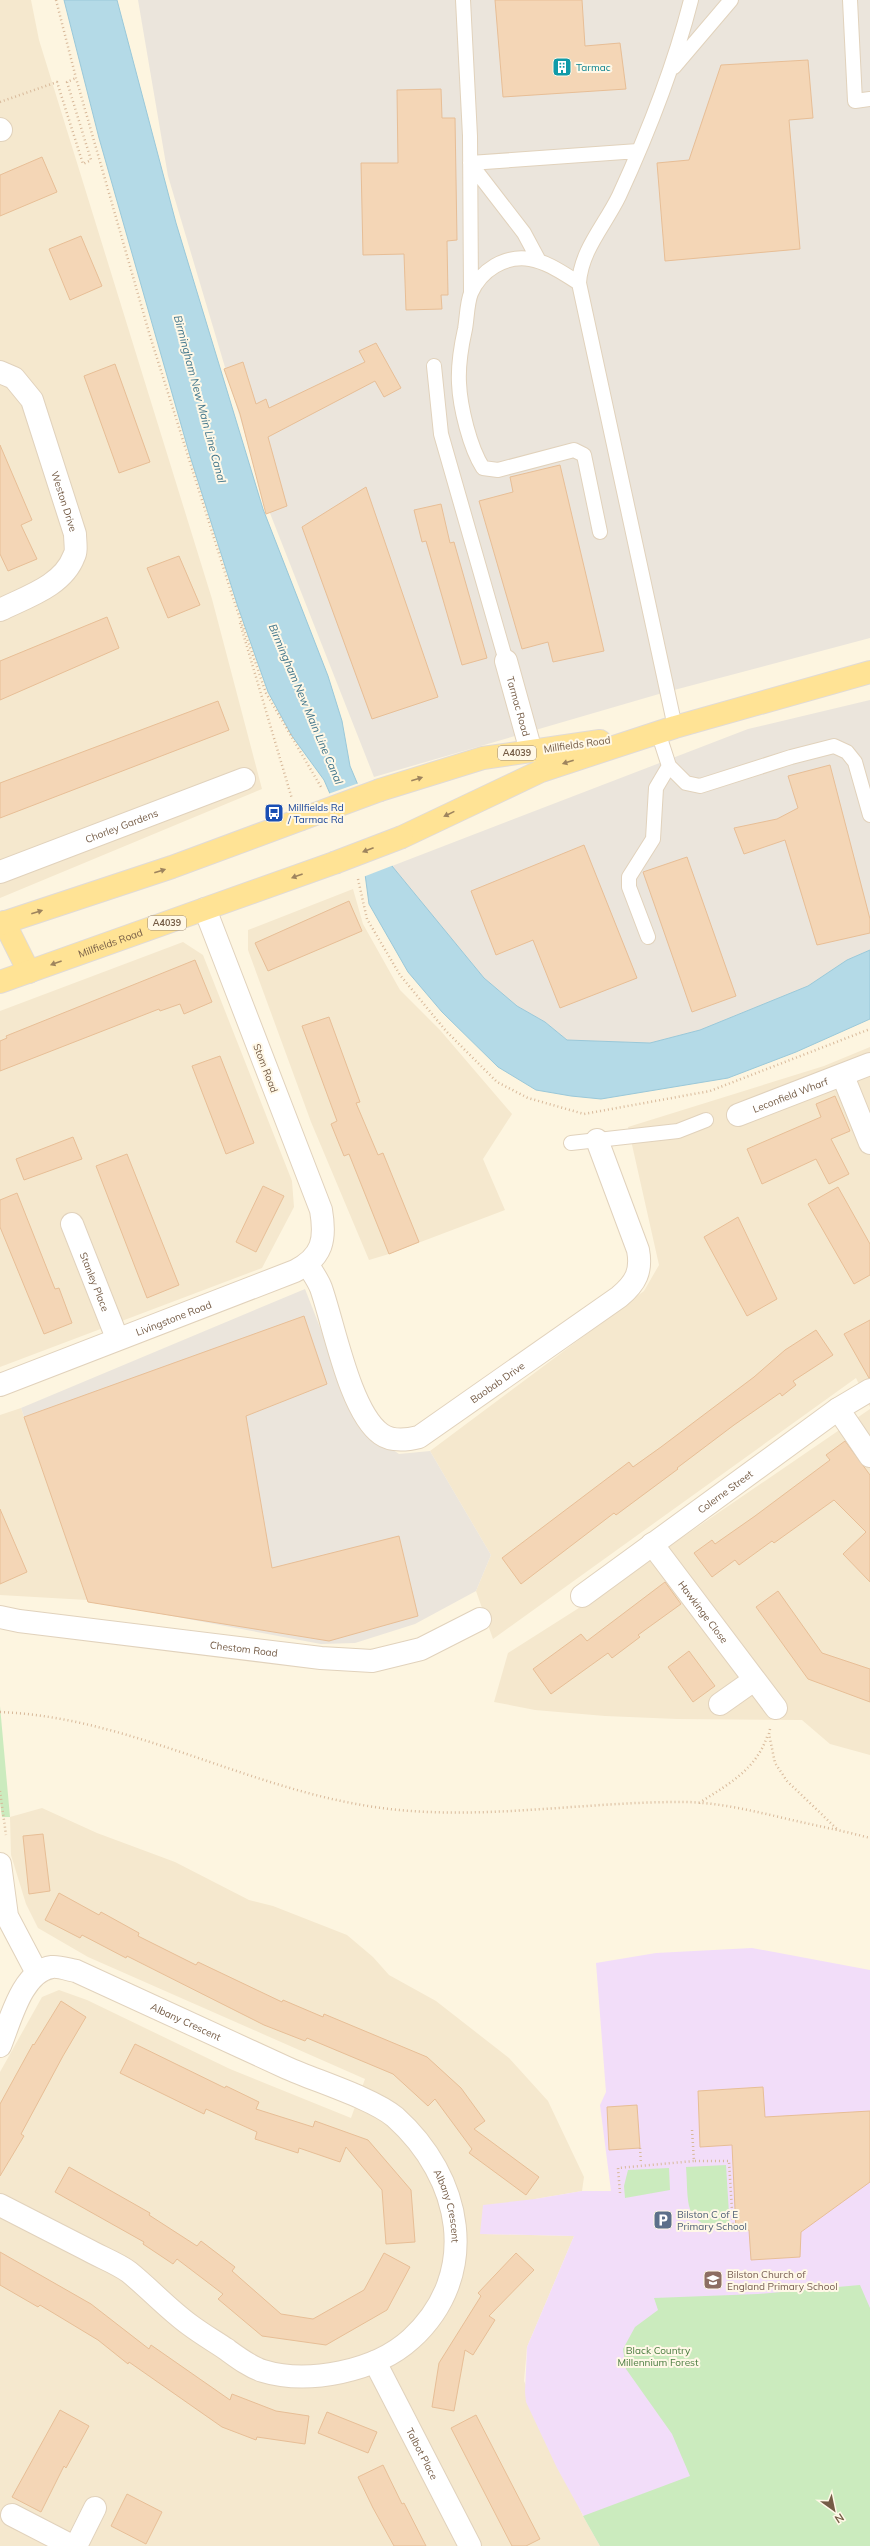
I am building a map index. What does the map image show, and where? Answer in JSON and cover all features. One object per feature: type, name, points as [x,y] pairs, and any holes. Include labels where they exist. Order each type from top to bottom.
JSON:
[{"type":"main road","name":"Millfields Road","points":[[0,982],[334,863],[402,837],[542,771],[667,729],[870,672]]},
{"type":"main road","name":"Millfields Road","points":[[299,820],[380,790],[483,758],[667,729]]},
{"type":"main road","points":[[531,751],[542,771]]},
{"type":"main road","name":"A4039","points":[[2,923],[172,867],[299,820]]},
{"type":"main road","points":[[2,923],[29,972]]},
{"type":"street","name":"Weston Drive","points":[[0,372],[14,378],[32,400],[75,534],[75,556],[62,575],[46,587],[0,610]]},
{"type":"street","name":"Tarmac Road","points":[[506,661],[531,751]]},
{"type":"street","name":"Chorley Gardens","points":[[0,872],[244,779]]},
{"type":"street","name":"Stom Road","points":[[205,909],[321,1210],[324,1228],[321,1246],[308,1264]]},
{"type":"street","name":"Leconfield Wharf","points":[[738,1115],[843,1076],[870,1064]]},
{"type":"street","points":[[843,1076],[870,1143]]},
{"type":"street","name":"Baobab Drive","points":[[308,1264],[321,1287],[355,1394],[370,1423],[381,1435],[394,1439],[408,1440],[419,1437],[619,1297],[630,1288],[638,1275],[640,1263],[638,1250],[597,1140]]},
{"type":"street","name":"Stanley Place","points":[[72,1224],[117,1338]]},
{"type":"street","name":"Livingstone Road","points":[[0,1384],[308,1264]]},
{"type":"street","name":"Colerne Street","points":[[582,1596],[838,1409],[870,1390]]},
{"type":"street","points":[[838,1409],[870,1456]]},
{"type":"street","name":"Hawkinge Close","points":[[652,1544],[776,1708]]},
{"type":"street","name":"Chestom Road","points":[[0,1617],[19,1621],[306,1656],[372,1661],[421,1649],[480,1619]]},
{"type":"street","points":[[720,1704],[754,1680]]},
{"type":"street","points":[[0,1864],[7,1916],[38,1972],[25,1986],[0,2046]]},
{"type":"street","name":"Albany Crescent","points":[[0,2205],[127,2271],[189,2325],[262,2371],[297,2377],[328,2375],[375,2362],[410,2340],[438,2306],[454,2268],[456,2241],[455,2216],[435,2166],[417,2141],[393,2116],[373,2104],[289,2068],[76,1970],[52,1967],[38,1972]]},
{"type":"street","name":"Talbot Place","points":[[375,2362],[470,2546]]},
{"type":"street","points":[[76,2546],[95,2508]]},
{"type":"street","points":[[12,2515],[72,2546]]},
{"type":"lane","points":[[463,0],[470,163],[471,294],[460,357],[459,384],[462,408],[479,462],[483,468],[498,470],[574,450],[584,455],[600,532]]},
{"type":"lane","points":[[648,937],[629,887],[629,877],[653,839],[656,788],[669,766],[667,729],[579,283],[580,270],[588,250],[618,198],[638,151],[682,37],[691,0]]},
{"type":"lane","points":[[668,75],[731,0]]},
{"type":"lane","points":[[850,0],[855,101],[870,99]]},
{"type":"lane","points":[[470,163],[638,151]]},
{"type":"lane","points":[[470,163],[524,233],[539,261]]},
{"type":"lane","points":[[471,294],[482,276],[495,266],[512,259],[539,261],[579,283]]},
{"type":"lane","points":[[434,366],[441,434],[506,661]]},
{"type":"lane","points":[[669,766],[686,783],[700,786],[784,759],[834,746],[847,752],[855,762],[870,815]]},
{"type":"lane","points":[[571,1143],[678,1131],[706,1120]]},
{"type":"path","points":[[56,0],[76,78],[150,336],[233,598],[299,820]]},
{"type":"path","points":[[0,102],[57,82],[83,164],[91,160],[67,82],[76,78]]},
{"type":"path","points":[[233,598],[266,693],[318,781],[324,794]]},
{"type":"path","points":[[355,871],[367,919],[400,975],[446,1031],[497,1082],[528,1098],[584,1114],[710,1091],[870,1029]]},
{"type":"path","points":[[698,1803],[730,1784],[750,1766],[763,1751],[776,1708]]},
{"type":"path","points":[[0,1712],[55,1717],[99,1727],[318,1796],[363,1806],[423,1812],[698,1803],[732,1806],[870,1838]]},
{"type":"path","points":[[768,1734],[775,1764],[783,1775],[838,1831]]},
{"type":"path","points":[[0,1791],[6,1835]]},
{"type":"path","points":[[692,2130],[694,2161]]},
{"type":"path","points":[[640,2148],[641,2164]]},
{"type":"path","points":[[620,2194],[618,2168],[641,2164],[729,2161],[733,2227]]},
{"type":"shaded area","points":[[0,0],[31,0],[39,40],[212,599],[262,789],[0,898]]},
{"type":"shaded area","points":[[138,0],[870,0],[870,638],[659,694],[374,777],[264,498],[168,176]]},
{"type":"shaded area","points":[[870,700],[870,950],[847,960],[808,986],[700,1030],[650,1043],[567,1040],[545,1022],[517,1006],[484,978],[392,866],[748,729]]},
{"type":"shaded area","points":[[353,889],[363,924],[400,990],[440,1030],[512,1114],[483,1159],[505,1210],[389,1254],[369,1260],[311,1122],[248,950],[248,930]]},
{"type":"shaded area","points":[[183,942],[203,955],[292,1181],[294,1207],[262,1268],[0,1367],[0,1011]]},
{"type":"shaded area","points":[[870,1047],[870,1407],[856,1378],[493,1639],[476,1591],[491,1555],[430,1451],[644,1291],[659,1265],[628,1127],[824,1066]]},
{"type":"shaded area","points":[[305,1289],[359,1427],[399,1454],[430,1451],[491,1555],[476,1591],[415,1624],[355,1643],[321,1644],[87,1600],[21,1408]]},
{"type":"shaded area","points":[[21,1408],[87,1600],[0,1595],[0,1415]]},
{"type":"shaded area","points":[[870,1409],[870,1755],[830,1744],[802,1720],[677,1719],[605,1716],[535,1710],[494,1702],[508,1653],[582,1606]]},
{"type":"shaded area","points":[[42,1808],[97,1833],[175,1862],[249,1900],[273,1906],[347,1935],[373,1957],[389,1975],[436,2001],[509,2058],[548,2101],[584,2177],[582,2191],[535,2199],[481,2234],[574,2236],[527,2347],[524,2381],[583,2516],[600,2546],[0,2546],[0,2072],[42,1997],[59,1990],[87,2000],[230,2069],[351,2118],[365,2079],[88,1957],[38,1928],[26,1904],[11,1855],[10,1817]]},
{"type":"shaded area","name":"Bilston Church of England Primary School","points":[[752,1948],[870,1970],[870,2546],[600,2546],[557,2468],[526,2402],[525,2392],[527,2347],[574,2236],[480,2234],[483,2205],[535,2199],[582,2191],[611,2191],[600,2105],[606,2092],[596,1963],[656,1953]]},
{"type":"green space","points":[[0,1706],[10,1817],[2,1817],[0,1803]]},
{"type":"green space","points":[[726,2165],[730,2230],[703,2224],[696,2218],[691,2212],[687,2193],[686,2167]]},
{"type":"green space","points":[[669,2168],[670,2190],[625,2198],[624,2186],[628,2170]]},
{"type":"green space","name":"Black Country Millennium Forest","points":[[860,2285],[870,2308],[870,2546],[600,2546],[583,2516],[690,2476],[672,2434],[626,2369],[623,2349],[635,2327],[658,2310],[654,2298],[758,2294]]},
{"type":"water","name":"Birmingham New Main Line Canal","points":[[64,0],[117,0],[176,223],[263,509],[328,676],[342,721],[350,766],[392,866],[484,978],[517,1006],[545,1022],[567,1040],[650,1043],[700,1030],[808,986],[847,960],[870,950],[870,1019],[796,1052],[728,1078],[601,1099],[571,1096],[536,1090],[498,1067],[442,1012],[408,972],[369,904],[365,874],[324,780],[292,736],[268,692],[238,607],[190,456],[99,138]]},
{"type":"pier","points":[[359,783],[394,865],[363,877],[328,794]]},
{"type":"building","name":"Tarmac","points":[[495,0],[582,0],[585,46],[620,43],[626,89],[503,97]]},
{"type":"building","points":[[808,60],[813,118],[789,120],[800,249],[665,261],[657,163],[689,160],[721,65]]},
{"type":"building","points":[[441,89],[442,118],[455,118],[457,240],[447,241],[448,295],[441,295],[442,309],[406,310],[404,254],[363,255],[361,163],[398,163],[397,90]]},
{"type":"building","points":[[42,157],[57,192],[0,216],[0,175]]},
{"type":"building","points":[[81,236],[102,286],[70,300],[49,249]]},
{"type":"building","points":[[376,343],[401,388],[384,397],[375,381],[268,437],[287,506],[266,514],[240,414],[224,369],[243,362],[256,404],[266,399],[269,408],[365,362],[359,351]]},
{"type":"building","points":[[115,364],[150,462],[119,473],[84,376]]},
{"type":"building","points":[[0,445],[32,520],[21,525],[37,559],[8,571],[0,554]]},
{"type":"building","points":[[560,465],[604,651],[553,662],[548,642],[522,649],[479,501],[513,492],[510,477]]},
{"type":"building","points":[[366,487],[438,697],[372,719],[302,527]]},
{"type":"building","points":[[441,504],[450,543],[454,542],[487,658],[462,665],[426,541],[422,542],[414,510]]},
{"type":"building","points":[[179,556],[200,605],[168,618],[147,568]]},
{"type":"building","points":[[107,617],[119,648],[0,700],[0,661]]},
{"type":"building","points":[[218,701],[229,730],[0,818],[0,783]]},
{"type":"building","points":[[830,765],[870,919],[870,933],[817,945],[785,840],[744,854],[734,828],[777,819],[798,808],[788,776]]},
{"type":"building","points":[[584,845],[637,978],[560,1008],[533,940],[496,955],[471,891]]},
{"type":"building","points":[[687,857],[736,996],[692,1012],[643,872]]},
{"type":"building","points":[[349,901],[362,931],[268,971],[255,943]]},
{"type":"building","points":[[195,960],[212,1002],[184,1014],[180,1004],[160,1011],[159,1009],[0,1071],[0,1041],[7,1038],[6,1036]]},
{"type":"building","points":[[329,1017],[360,1102],[356,1103],[378,1155],[383,1153],[419,1242],[389,1254],[349,1154],[344,1156],[331,1124],[337,1121],[302,1026]]},
{"type":"building","points":[[220,1056],[254,1143],[226,1154],[192,1066]]},
{"type":"building","points":[[835,1096],[850,1131],[831,1139],[849,1174],[829,1184],[816,1159],[762,1184],[747,1149],[821,1117],[816,1104]]},
{"type":"building","points":[[73,1137],[82,1159],[24,1180],[16,1159]]},
{"type":"building","points":[[127,1154],[179,1285],[147,1298],[96,1166]]},
{"type":"building","points":[[263,1186],[284,1196],[256,1252],[236,1242]]},
{"type":"building","points":[[838,1187],[870,1244],[870,1275],[854,1284],[808,1204]]},
{"type":"building","points":[[17,1193],[55,1289],[59,1288],[72,1323],[44,1334],[0,1227],[0,1200]]},
{"type":"building","points":[[738,1217],[777,1299],[747,1316],[704,1237]]},
{"type":"building","points":[[304,1316],[327,1384],[246,1416],[272,1568],[399,1536],[418,1616],[329,1641],[88,1602],[24,1417]]},
{"type":"building","points":[[870,1320],[870,1378],[869,1378],[844,1334]]},
{"type":"building","points":[[816,1330],[833,1355],[793,1381],[796,1385],[782,1396],[780,1393],[734,1425],[677,1468],[678,1469],[616,1515],[614,1513],[521,1584],[502,1558],[629,1462],[633,1467],[661,1447],[754,1377],[785,1350]]},
{"type":"building","points":[[845,1441],[870,1475],[870,1582],[843,1554],[866,1532],[834,1500],[774,1543],[772,1541],[739,1565],[735,1560],[712,1577],[694,1553],[712,1540],[715,1544],[755,1516],[830,1460],[826,1455]]},
{"type":"building","points":[[0,1509],[27,1572],[0,1584]]},
{"type":"building","points":[[665,1582],[681,1604],[638,1635],[640,1637],[612,1658],[608,1653],[551,1694],[533,1669],[581,1634],[587,1641]]},
{"type":"building","points":[[778,1591],[822,1653],[870,1669],[870,1702],[808,1679],[756,1607]]},
{"type":"building","points":[[689,1651],[715,1686],[693,1702],[668,1667]]},
{"type":"building","points":[[43,1834],[50,1891],[29,1894],[23,1836]]},
{"type":"building","points":[[59,1893],[99,1915],[101,1912],[139,1933],[138,1936],[196,1965],[198,1962],[282,2002],[283,2000],[323,2017],[324,2014],[427,2057],[461,2088],[485,2121],[474,2129],[539,2177],[526,2195],[469,2153],[472,2149],[435,2099],[428,2106],[393,2074],[307,2038],[305,2041],[264,2025],[127,1956],[126,1958],[82,1935],[80,1938],[45,1920]]},
{"type":"building","points":[[61,2001],[86,2017],[21,2134],[24,2136],[0,2176],[0,2104],[33,2044],[34,2045]]},
{"type":"building","points":[[135,2044],[225,2088],[226,2086],[259,2102],[256,2109],[313,2127],[315,2121],[368,2140],[411,2190],[415,2242],[386,2244],[382,2190],[346,2147],[340,2162],[299,2148],[298,2153],[255,2139],[257,2132],[206,2109],[204,2114],[120,2073]]},
{"type":"building","points":[[763,2087],[765,2117],[870,2111],[870,2182],[801,2232],[800,2257],[751,2260],[749,2230],[736,2231],[732,2145],[700,2147],[698,2091]]},
{"type":"building","points":[[637,2105],[640,2148],[609,2150],[607,2107]]},
{"type":"building","points":[[69,2167],[150,2213],[149,2215],[197,2246],[201,2241],[235,2267],[232,2271],[281,2314],[313,2319],[364,2290],[384,2253],[410,2267],[387,2310],[326,2345],[262,2336],[218,2299],[223,2294],[177,2259],[173,2264],[143,2244],[144,2242],[55,2192]]},
{"type":"building","points":[[0,2252],[91,2304],[149,2349],[151,2345],[230,2400],[232,2394],[276,2411],[309,2416],[305,2444],[257,2437],[256,2440],[222,2427],[129,2362],[128,2364],[98,2340],[40,2305],[38,2307],[0,2285]]},
{"type":"building","points":[[516,2253],[534,2270],[489,2316],[495,2320],[473,2355],[465,2350],[454,2411],[432,2407],[439,2363],[481,2296],[478,2293]]},
{"type":"building","points":[[60,2410],[89,2426],[66,2468],[64,2466],[41,2512],[12,2497]]},
{"type":"building","points":[[327,2412],[377,2432],[368,2453],[318,2433]]},
{"type":"building","points":[[476,2415],[540,2539],[526,2546],[512,2546],[451,2428]]},
{"type":"building","points":[[383,2465],[402,2504],[404,2503],[426,2546],[394,2546],[373,2508],[358,2477]]},
{"type":"building","points":[[127,2494],[162,2512],[146,2544],[111,2526]]},
{"type":"place","name":"Tarmac","points":[[562,67]]},
{"type":"place","name":"Millfields Rd / Tarmac Rd","points":[[274,813]]},
{"type":"place","name":"Bilston C of E Primary School","points":[[663,2220]]},
{"type":"place","name":"Bilston Church of England Primary School","points":[[713,2280]]}]
